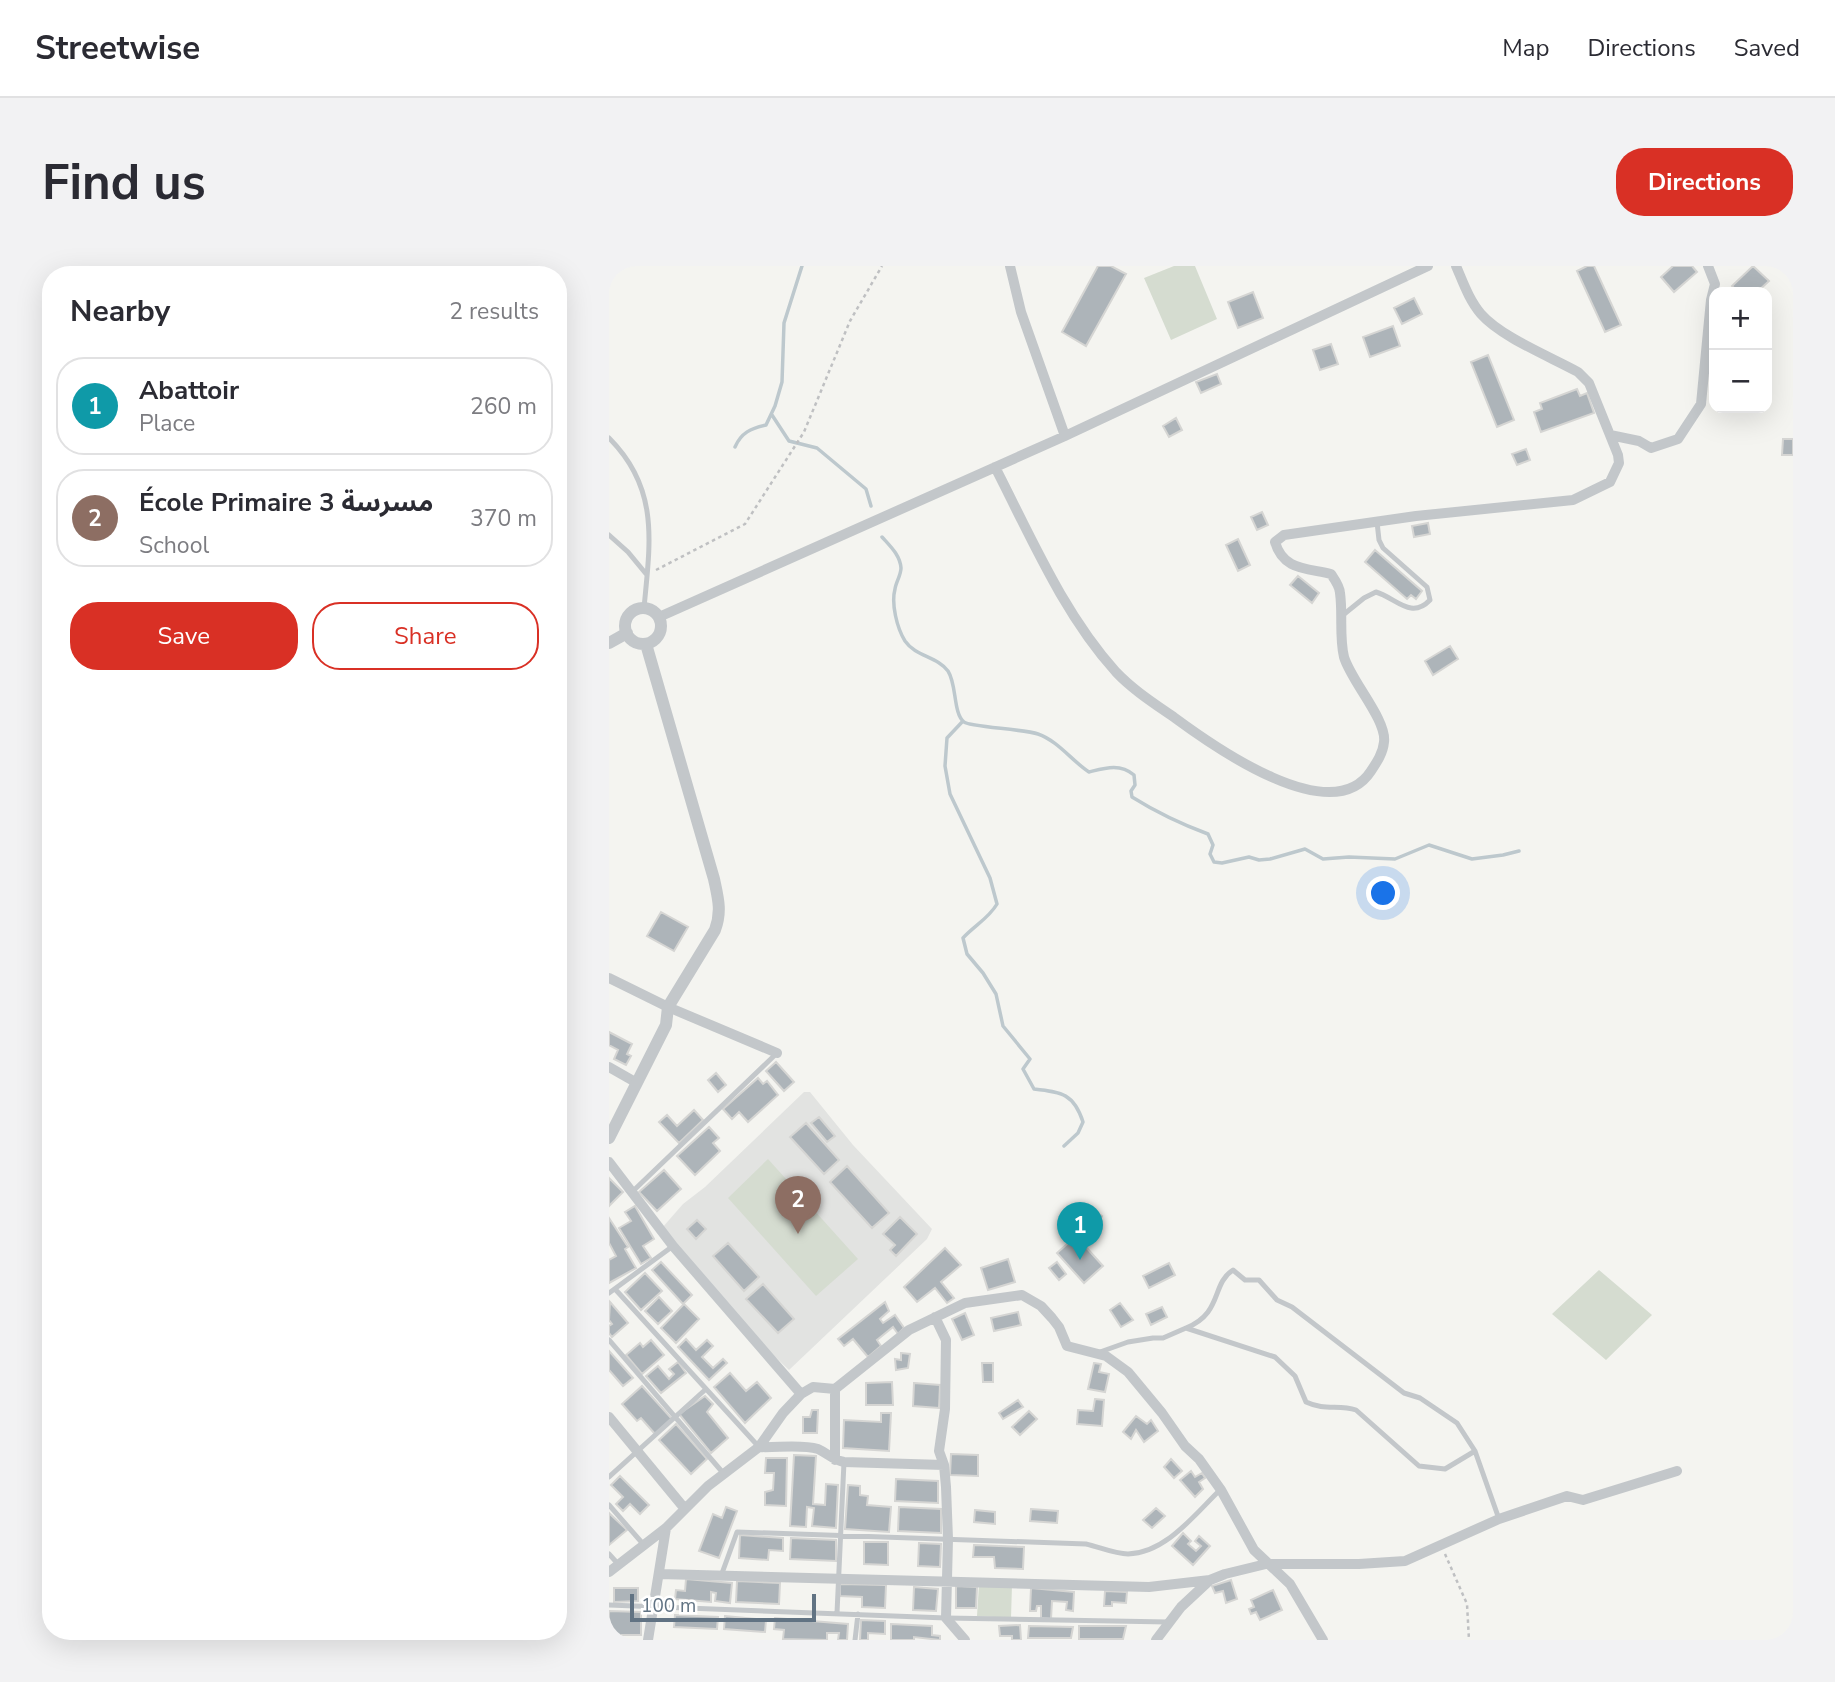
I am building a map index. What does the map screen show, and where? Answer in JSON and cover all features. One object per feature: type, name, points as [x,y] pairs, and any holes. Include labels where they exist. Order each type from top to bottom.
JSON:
[{"type":"street","points":[[1010,266],[1021,312],[1065,436]]},
{"type":"street","points":[[659,617],[1065,436],[1428,266]]},
{"type":"street","points":[[995,467],[1053,579],[1084,630],[1117,673],[1150,701],[1219,750],[1266,775],[1304,788],[1350,790],[1366,778],[1379,759],[1384,742],[1383,728],[1345,657],[1340,590],[1331,574],[1289,563],[1279,556],[1276,542],[1284,535],[1573,500],[1610,482],[1619,463],[1589,383],[1579,372],[1498,328],[1481,314],[1469,296],[1456,266]]},
{"type":"street","points":[[1610,435],[1639,441],[1651,447],[1662,445],[1678,439],[1701,404],[1711,300],[1715,284],[1708,266]]},
{"type":"street","points":[[644,608],[659,617],[661,628],[656,639],[646,644],[635,642],[627,634],[625,628],[632,611],[644,608]]},
{"type":"street","points":[[609,643],[627,634]]},
{"type":"street","points":[[609,1138],[666,1025],[668,1007],[715,930],[720,905],[646,644]]},
{"type":"street","points":[[609,978],[668,1007],[777,1053]]},
{"type":"street","points":[[609,1067],[637,1083]]},
{"type":"street","points":[[609,1162],[673,1246],[801,1394]]},
{"type":"street","points":[[609,1572],[666,1528],[723,1474],[759,1447],[783,1413],[801,1394],[813,1387],[835,1389],[909,1330],[965,1303],[1022,1296],[1041,1306],[1052,1318],[1067,1346],[1108,1357],[1128,1372],[1221,1490],[1254,1550],[1290,1584],[1323,1640]]},
{"type":"street","points":[[935,1317],[946,1340],[945,1409],[939,1451],[944,1465],[949,1539],[946,1618],[965,1640]]},
{"type":"street","points":[[835,1389],[839,1461]]},
{"type":"street","points":[[609,1417],[685,1509]]},
{"type":"street","points":[[759,1447],[813,1448],[839,1461],[944,1465]]},
{"type":"street","points":[[659,1574],[1149,1587],[1210,1580],[1266,1564],[1392,1563],[1405,1561],[1442,1546],[1499,1519],[1567,1496],[1583,1500],[1677,1471]]},
{"type":"street","points":[[648,1640],[666,1528]]},
{"type":"street","points":[[1156,1640],[1168,1622],[1210,1580]]},
{"type":"lane","points":[[609,439],[624,453],[635,471],[643,494],[651,541],[644,608]]},
{"type":"lane","points":[[1340,617],[1376,592],[1408,609],[1418,609],[1430,600],[1427,587],[1383,548],[1377,522]]},
{"type":"lane","points":[[609,535],[647,575]]},
{"type":"lane","points":[[632,1192],[777,1053]]},
{"type":"lane","points":[[609,1293],[673,1246]]},
{"type":"lane","points":[[1097,1353],[1128,1342],[1163,1338],[1201,1322],[1210,1311],[1226,1274],[1233,1270],[1245,1280],[1259,1280],[1277,1300],[1292,1307],[1404,1394],[1420,1398],[1457,1423],[1475,1451],[1499,1519]]},
{"type":"lane","points":[[615,1289],[759,1447]]},
{"type":"lane","points":[[1186,1328],[1275,1357],[1295,1376],[1306,1402],[1318,1408],[1356,1410],[1419,1466],[1445,1469],[1475,1451]]},
{"type":"lane","points":[[609,1340],[723,1474]]},
{"type":"lane","points":[[609,1477],[639,1453],[706,1389]]},
{"type":"lane","points":[[837,1613],[841,1535],[839,1461]]},
{"type":"lane","points":[[721,1576],[737,1532],[1086,1544],[1128,1554],[1150,1549],[1168,1540],[1221,1490]]},
{"type":"lane","points":[[609,1505],[645,1545]]},
{"type":"lane","points":[[609,1553],[619,1565]]},
{"type":"lane","points":[[609,1605],[946,1618],[1168,1622]]},
{"type":"lane","points":[[855,1640],[858,1614]]},
{"type":"path","points":[[647,575],[745,524],[804,432],[850,321],[882,266]]},
{"type":"path","points":[[1442,1546],[1467,1604],[1469,1640]]},
{"type":"shaded area","points":[[1174,266],[1195,266],[1217,319],[1171,340],[1144,278]]},
{"type":"shaded area","points":[[804,1092],[810,1092],[853,1145],[932,1229],[927,1239],[789,1370],[762,1344],[662,1228],[683,1204],[705,1187]]},
{"type":"shaded area","points":[[768,1159],[858,1259],[816,1296],[728,1198]]},
{"type":"shaded area","points":[[1599,1270],[1652,1315],[1606,1360],[1552,1314]]},
{"type":"shaded area","points":[[979,1585],[1012,1585],[1011,1618],[977,1616]]},
{"type":"building","points":[[1098,266],[1111,266],[1126,274],[1086,346],[1062,332]]},
{"type":"building","points":[[1594,266],[1621,325],[1605,332],[1577,271]]},
{"type":"building","points":[[1673,266],[1692,266],[1697,272],[1674,292],[1661,277]]},
{"type":"building","points":[[1753,266],[1769,281],[1762,287],[1732,286]]},
{"type":"building","points":[[1253,292],[1263,318],[1238,328],[1228,302]]},
{"type":"building","points":[[1414,298],[1422,314],[1402,324],[1394,308]]},
{"type":"building","points":[[1393,326],[1400,346],[1370,357],[1363,337]]},
{"type":"building","points":[[1331,344],[1338,364],[1320,370],[1313,350]]},
{"type":"building","points":[[1488,355],[1514,420],[1497,427],[1471,362]]},
{"type":"building","points":[[1217,374],[1221,384],[1201,393],[1196,382]]},
{"type":"building","points":[[1577,389],[1580,396],[1587,393],[1594,413],[1541,432],[1534,412],[1542,409],[1540,403]]},
{"type":"building","points":[[1176,418],[1182,430],[1169,437],[1163,426]]},
{"type":"building","points":[[1783,439],[1793,439],[1793,455],[1782,455]]},
{"type":"building","points":[[1526,449],[1530,460],[1517,465],[1512,454]]},
{"type":"building","points":[[1262,512],[1268,525],[1257,530],[1251,517]]},
{"type":"building","points":[[1428,523],[1430,534],[1414,537],[1412,526]]},
{"type":"building","points":[[1238,539],[1250,565],[1238,571],[1226,545]]},
{"type":"building","points":[[1375,550],[1422,591],[1416,599],[1411,595],[1407,599],[1365,562]]},
{"type":"building","points":[[1298,576],[1319,593],[1312,603],[1290,585]]},
{"type":"building","points":[[1450,646],[1458,659],[1433,675],[1425,661]]},
{"type":"building","points":[[661,912],[688,927],[674,951],[647,936]]},
{"type":"building","points":[[609,1032],[632,1044],[627,1054],[631,1056],[626,1065],[614,1059],[618,1050],[609,1045]]},
{"type":"building","points":[[776,1062],[794,1082],[784,1091],[766,1071]]},
{"type":"building","points":[[716,1073],[726,1085],[718,1092],[708,1080]]},
{"type":"building","points":[[758,1078],[763,1084],[767,1081],[778,1095],[748,1122],[739,1112],[732,1119],[723,1109]]},
{"type":"building","points":[[694,1110],[703,1120],[679,1143],[659,1122],[667,1115],[677,1126]]},
{"type":"building","points":[[819,1117],[835,1136],[827,1142],[811,1123]]},
{"type":"building","points":[[806,1123],[839,1160],[824,1174],[790,1137]]},
{"type":"building","points":[[709,1127],[719,1138],[713,1143],[720,1151],[695,1175],[677,1156]]},
{"type":"building","points":[[847,1166],[889,1213],[872,1228],[830,1182]]},
{"type":"building","points":[[664,1170],[681,1189],[657,1211],[639,1192]]},
{"type":"building","points":[[609,1178],[623,1192],[609,1206]]},
{"type":"building","points":[[635,1206],[654,1239],[643,1246],[651,1258],[641,1264],[619,1228],[631,1221],[625,1212]]},
{"type":"building","points":[[1094,1211],[1102,1216],[1095,1230],[1086,1225]]},
{"type":"building","points":[[900,1217],[917,1234],[896,1256],[890,1250],[895,1245],[883,1234]]},
{"type":"building","points":[[609,1218],[628,1247],[625,1249],[636,1268],[609,1283],[609,1260],[616,1256],[609,1243]]},
{"type":"building","points":[[697,1220],[706,1229],[696,1239],[687,1229]]},
{"type":"building","points":[[1076,1236],[1103,1266],[1084,1283],[1057,1253]]},
{"type":"building","points":[[728,1243],[759,1277],[744,1291],[713,1256]]},
{"type":"building","points":[[945,1248],[961,1265],[941,1282],[954,1298],[947,1303],[935,1288],[917,1302],[904,1287]]},
{"type":"building","points":[[1008,1259],[1015,1282],[988,1290],[981,1268]]},
{"type":"building","points":[[661,1262],[692,1295],[683,1304],[652,1270]]},
{"type":"building","points":[[1057,1262],[1066,1274],[1059,1280],[1049,1268]]},
{"type":"building","points":[[1169,1263],[1175,1275],[1149,1288],[1143,1276]]},
{"type":"building","points":[[645,1273],[662,1291],[641,1310],[625,1292]]},
{"type":"building","points":[[763,1284],[794,1319],[778,1333],[746,1299]]},
{"type":"building","points":[[659,1297],[672,1311],[658,1324],[645,1311]]},
{"type":"building","points":[[610,1302],[628,1323],[612,1337],[609,1333],[609,1326],[612,1324],[609,1320]]},
{"type":"building","points":[[885,1302],[889,1311],[880,1319],[883,1323],[895,1315],[904,1328],[898,1334],[893,1327],[877,1340],[881,1346],[868,1357],[853,1339],[844,1346],[838,1339]]},
{"type":"building","points":[[1120,1303],[1133,1320],[1121,1327],[1110,1310]]},
{"type":"building","points":[[684,1304],[699,1319],[676,1343],[661,1328]]},
{"type":"building","points":[[1162,1307],[1167,1317],[1151,1325],[1146,1314]]},
{"type":"building","points":[[1018,1312],[1021,1325],[994,1331],[991,1318]]},
{"type":"building","points":[[965,1313],[974,1335],[962,1340],[952,1319]]},
{"type":"building","points":[[686,1339],[696,1350],[707,1340],[713,1346],[702,1357],[713,1368],[723,1359],[727,1363],[709,1380],[678,1347]]},
{"type":"building","points":[[651,1340],[664,1355],[642,1374],[626,1355],[640,1343],[643,1347]]},
{"type":"building","points":[[609,1351],[633,1378],[623,1386],[609,1370]]},
{"type":"building","points":[[901,1353],[910,1354],[908,1368],[896,1370],[895,1359],[901,1360]]},
{"type":"building","points":[[678,1362],[686,1373],[661,1393],[646,1376],[658,1366],[669,1379],[674,1374],[669,1369]]},
{"type":"building","points":[[982,1363],[993,1363],[993,1382],[983,1382]]},
{"type":"building","points":[[1094,1363],[1101,1364],[1099,1372],[1109,1374],[1105,1392],[1088,1389]]},
{"type":"building","points":[[730,1373],[746,1391],[757,1382],[771,1398],[745,1423],[714,1387]]},
{"type":"building","points":[[892,1382],[893,1405],[866,1405],[866,1383]]},
{"type":"building","points":[[914,1383],[940,1385],[939,1408],[913,1406]]},
{"type":"building","points":[[642,1386],[672,1419],[655,1434],[641,1418],[637,1421],[622,1404]]},
{"type":"building","points":[[705,1396],[713,1404],[707,1412],[728,1438],[711,1453],[679,1414]]},
{"type":"building","points":[[1095,1399],[1104,1400],[1102,1426],[1077,1424],[1078,1410],[1093,1411]]},
{"type":"building","points":[[1018,1400],[1023,1407],[1003,1419],[999,1413]]},
{"type":"building","points":[[812,1410],[818,1410],[817,1433],[803,1433],[803,1417],[810,1417]]},
{"type":"building","points":[[1029,1411],[1037,1419],[1020,1435],[1012,1427]]},
{"type":"building","points":[[881,1413],[891,1413],[889,1451],[843,1448],[844,1420],[881,1422]]},
{"type":"building","points":[[1136,1416],[1147,1424],[1151,1420],[1158,1431],[1144,1442],[1136,1430],[1131,1439],[1123,1432]]},
{"type":"building","points":[[676,1424],[707,1459],[691,1474],[659,1440]]},
{"type":"building","points":[[951,1454],[978,1455],[978,1476],[950,1475]]},
{"type":"building","points":[[794,1455],[816,1456],[813,1504],[825,1505],[826,1484],[838,1485],[836,1528],[812,1526],[814,1508],[807,1507],[806,1527],[790,1526]]},
{"type":"building","points":[[766,1458],[787,1458],[786,1506],[765,1505],[765,1492],[773,1490],[774,1473],[765,1473]]},
{"type":"building","points":[[1171,1459],[1182,1471],[1174,1478],[1164,1467]]},
{"type":"building","points":[[1191,1471],[1195,1477],[1202,1473],[1205,1478],[1199,1482],[1203,1489],[1195,1497],[1180,1480]]},
{"type":"building","points":[[620,1476],[649,1505],[640,1514],[630,1504],[623,1511],[616,1504],[623,1497],[611,1485]]},
{"type":"building","points":[[896,1479],[938,1481],[938,1503],[895,1501]]},
{"type":"building","points":[[848,1485],[860,1486],[860,1495],[868,1496],[867,1505],[891,1507],[889,1532],[845,1529]]},
{"type":"building","points":[[726,1507],[737,1511],[719,1558],[699,1551],[713,1514],[722,1518]]},
{"type":"building","points":[[899,1507],[941,1509],[941,1533],[898,1531]]},
{"type":"building","points":[[1156,1508],[1165,1516],[1152,1528],[1143,1520]]},
{"type":"building","points":[[1031,1509],[1058,1511],[1057,1523],[1030,1521]]},
{"type":"building","points":[[975,1510],[995,1512],[995,1524],[974,1522]]},
{"type":"building","points":[[609,1513],[627,1530],[609,1545]]},
{"type":"building","points":[[1183,1533],[1191,1541],[1188,1544],[1196,1551],[1201,1546],[1195,1541],[1199,1536],[1210,1546],[1193,1565],[1172,1546]]},
{"type":"building","points":[[740,1535],[783,1538],[783,1551],[769,1550],[768,1560],[739,1558]]},
{"type":"building","points":[[791,1538],[836,1540],[836,1561],[790,1559]]},
{"type":"building","points":[[864,1542],[888,1542],[888,1565],[864,1564]]},
{"type":"building","points":[[919,1543],[941,1544],[940,1567],[918,1566]]},
{"type":"building","points":[[974,1545],[1024,1547],[1023,1569],[995,1568],[994,1557],[973,1557]]},
{"type":"building","points":[[686,1579],[732,1583],[730,1603],[715,1601],[716,1593],[711,1592],[711,1602],[675,1599],[676,1590],[685,1591]]},
{"type":"building","points":[[1231,1580],[1237,1599],[1226,1603],[1223,1591],[1215,1593],[1212,1586]]},
{"type":"building","points":[[737,1581],[780,1583],[779,1604],[736,1602]]},
{"type":"building","points":[[840,1584],[886,1585],[885,1608],[862,1607],[862,1597],[840,1596]]},
{"type":"building","points":[[956,1586],[977,1587],[976,1608],[956,1608]]},
{"type":"building","points":[[914,1587],[938,1589],[936,1611],[913,1610]]},
{"type":"building","points":[[614,1588],[638,1588],[638,1601],[614,1602]]},
{"type":"building","points":[[1031,1588],[1074,1592],[1073,1611],[1066,1610],[1067,1602],[1052,1601],[1051,1619],[1041,1618],[1041,1606],[1037,1606],[1036,1611],[1030,1611]]},
{"type":"building","points":[[1273,1590],[1282,1610],[1260,1620],[1256,1612],[1251,1614],[1249,1609],[1254,1607],[1251,1600]]},
{"type":"building","points":[[1105,1591],[1127,1592],[1126,1603],[1112,1602],[1112,1606],[1104,1606]]},
{"type":"building","points":[[609,1611],[641,1612],[641,1635],[609,1635]]},
{"type":"building","points":[[675,1615],[718,1617],[717,1629],[674,1627]]},
{"type":"building","points":[[725,1616],[766,1620],[765,1632],[724,1629]]},
{"type":"building","points":[[775,1618],[848,1624],[847,1640],[838,1640],[839,1633],[827,1633],[827,1640],[783,1639],[784,1630],[774,1629]]},
{"type":"building","points":[[861,1620],[885,1621],[885,1634],[868,1633],[868,1640],[860,1640]]},
{"type":"building","points":[[891,1624],[932,1626],[932,1635],[940,1636],[940,1640],[914,1637],[914,1640],[891,1640]]},
{"type":"building","points":[[1020,1625],[1021,1640],[1012,1640],[1012,1636],[1000,1636],[999,1626]]},
{"type":"building","points":[[1029,1626],[1073,1627],[1071,1638],[1028,1638]]},
{"type":"building","points":[[1079,1626],[1126,1626],[1123,1639],[1079,1639]]},
{"type":"waterway","points":[[735,447],[747,432],[766,425],[775,406],[782,382],[784,323],[802,266]]},
{"type":"waterway","points":[[772,415],[789,441],[817,448],[866,489],[871,506]]},
{"type":"waterway","points":[[882,537],[900,563],[901,571],[894,602],[895,616],[902,636],[915,650],[938,662],[948,671],[958,712],[964,722],[1038,734],[1052,741],[1089,772],[1112,768],[1129,771],[1134,775],[1132,797],[1208,834],[1213,845],[1210,854],[1214,862],[1222,863],[1249,857],[1270,859],[1305,849],[1323,859],[1395,859],[1429,845],[1472,859],[1519,851]]},
{"type":"waterway","points":[[963,721],[947,738],[945,766],[950,794],[990,878],[997,904],[990,914],[963,938],[967,954],[996,994],[1003,1026],[1030,1059],[1023,1069],[1034,1089],[1066,1096],[1079,1113],[1083,1122],[1078,1133],[1064,1146]]},
{"type":"place","name":"École Primaire 3 مسرسة","points":[[798,1234]]},
{"type":"place","name":"Abattoir","points":[[1080,1260]]}]
